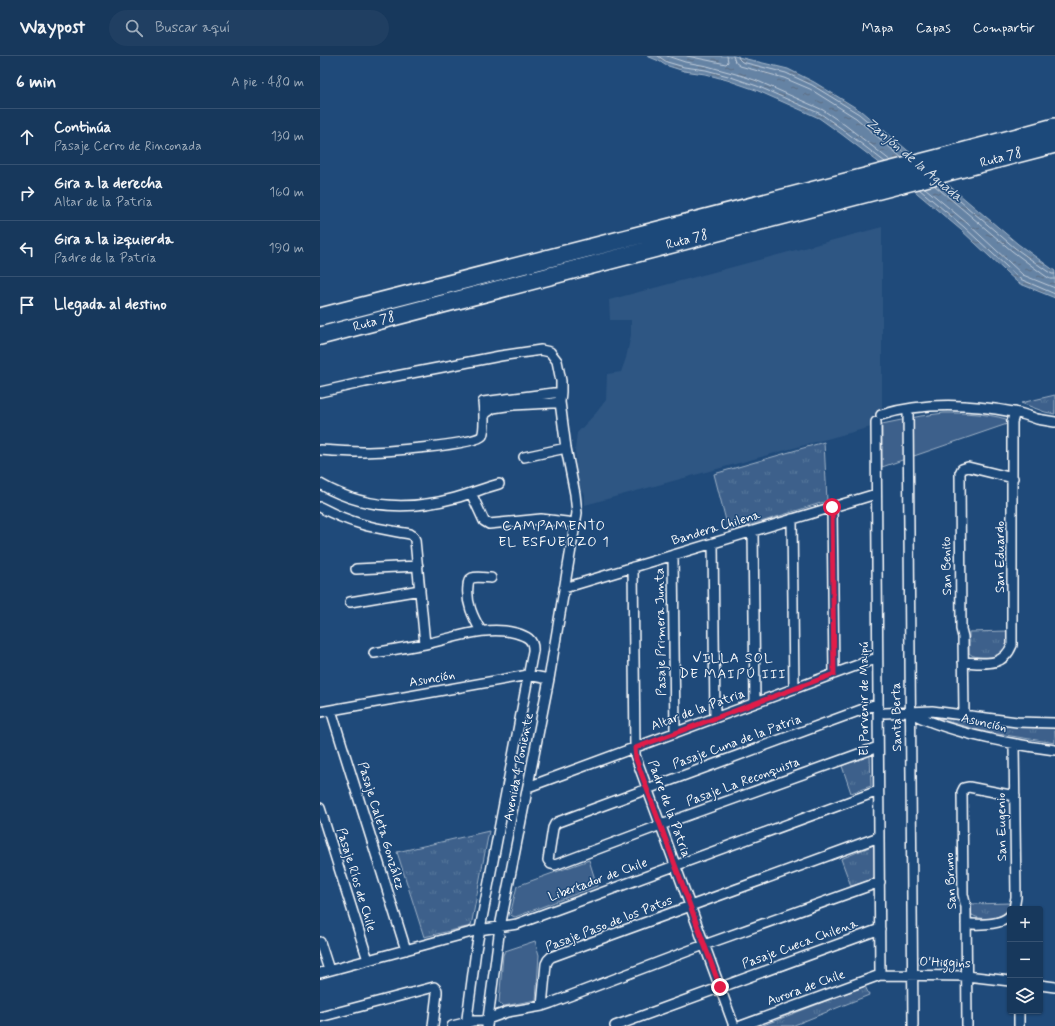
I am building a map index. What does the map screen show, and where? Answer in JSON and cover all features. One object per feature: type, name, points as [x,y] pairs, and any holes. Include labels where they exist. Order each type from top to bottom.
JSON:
[{"type":"highway","name":"Ruta 78","points":[[320,317],[878,174],[1055,127]]},
{"type":"highway","name":"Ruta 78","points":[[320,336],[1055,144]]},
{"type":"street","name":"Avenida 4 Poniente","points":[[320,392],[408,373],[541,350],[550,352],[557,361],[561,381],[560,397],[566,448],[577,513],[549,679],[500,927],[488,1022]]},
{"type":"street","points":[[320,450],[362,452],[401,450],[476,440],[482,435],[484,417],[486,413],[492,408],[513,405],[552,403],[560,397]]},
{"type":"street","points":[[908,409],[962,405],[1015,412],[1038,419],[1055,422]]},
{"type":"street","name":"El Porvenir de Maipú","points":[[880,975],[876,494],[878,418],[900,410],[908,409]]},
{"type":"street","name":"Santa Berta","points":[[908,409],[914,1026]]},
{"type":"street","name":"San Eduardo","points":[[963,662],[990,663],[997,661],[1006,655],[1012,645],[1012,422],[1015,412]]},
{"type":"street","points":[[524,457],[566,448]]},
{"type":"street","name":"San Benito","points":[[964,715],[963,637],[961,630],[960,473],[962,469],[968,467],[1013,478]]},
{"type":"street","points":[[320,484],[336,492],[356,499],[378,505],[395,506],[412,506],[441,502],[499,484]]},
{"type":"street","points":[[471,493],[484,521],[489,524],[540,519],[575,524]]},
{"type":"street","name":"Bandera Chilena","points":[[564,588],[876,494]]},
{"type":"street","points":[[320,507],[360,524],[410,534],[413,536],[415,540],[418,566],[425,644]]},
{"type":"street","points":[[832,507],[834,674]]},
{"type":"street","points":[[792,519],[794,689]]},
{"type":"street","points":[[753,531],[755,703]]},
{"type":"street","points":[[712,543],[715,718]]},
{"type":"street","name":"Pasaje Primera Junta","points":[[673,555],[675,733]]},
{"type":"street","points":[[356,569],[418,566]]},
{"type":"street","name":"Padre de la Patria","points":[[633,567],[636,759],[734,1026]]},
{"type":"street","points":[[374,653],[425,644],[481,631],[472,614],[469,603],[467,591],[468,583],[469,580],[473,578],[491,578]]},
{"type":"street","points":[[350,602],[420,590]]},
{"type":"street","name":"Avenida 4 Poniente","points":[[467,1024],[479,930],[533,651],[532,642],[524,636],[504,630],[481,631]]},
{"type":"street","name":"Altar de la Patria","points":[[528,786],[877,658]]},
{"type":"street","name":"Asunción","points":[[320,712],[528,675],[549,679]]},
{"type":"street","name":"Pasaje Cuna de la Patria","points":[[551,864],[548,860],[553,828],[556,822],[878,704]]},
{"type":"street","name":"Pasaje Caleta González","points":[[331,710],[406,950]]},
{"type":"street","name":"Asunción","points":[[884,713],[932,711],[1017,722],[1055,723]]},
{"type":"street","name":"Asunción","points":[[910,712],[928,721],[954,730],[1014,744],[1055,750]]},
{"type":"street","name":"San Eugenio","points":[[1014,744],[1016,901],[1015,906]]},
{"type":"street","name":"Pasaje La Reconquista","points":[[551,864],[555,865],[660,825],[878,747]]},
{"type":"street","name":"San Bruno","points":[[967,1026],[966,906],[963,894],[963,790],[969,787],[1015,796]]},
{"type":"street","name":"Libertador de Chile","points":[[324,971],[479,930],[517,924],[878,791]]},
{"type":"street","name":"Pasaje Ríos de Chile","points":[[320,808],[368,960]]},
{"type":"street","name":"Pasaje Paso de los Patos","points":[[542,1006],[546,964],[551,957],[879,837]]},
{"type":"street","points":[[452,1026],[482,1021],[488,1022],[507,1012],[542,1006],[880,882]]},
{"type":"street","points":[[966,924],[997,923],[1007,918]]},
{"type":"street","name":"Pasaje Cueca Chilena","points":[[615,1026],[880,929]]},
{"type":"street","points":[[320,942],[324,971]]},
{"type":"street","name":"O'Higgins","points":[[880,975],[966,976],[1007,981]]},
{"type":"street","name":"Aurora de Chile","points":[[741,1026],[880,975]]},
{"type":"street","points":[[1043,985],[1055,987]]},
{"type":"street","points":[[320,1017],[434,988],[437,990],[437,993],[433,1026]]},
{"type":"street","points":[[1019,1014],[1019,1026]]},
{"type":"shaded area","points":[[882,227],[882,424],[585,505],[585,494],[578,487],[575,450],[577,433],[606,400],[607,374],[621,372],[631,335],[631,320],[610,320],[609,300]]},
{"type":"green space","points":[[1055,395],[1055,414],[1021,403]]},
{"type":"green space","points":[[944,413],[983,414],[1006,419],[1007,424],[882,467],[882,424]]},
{"type":"green space","points":[[824,442],[827,501],[729,532],[714,474]]},
{"type":"green space","points":[[1008,631],[1007,643],[1003,652],[1000,654],[991,657],[980,657],[969,653],[969,632]]},
{"type":"green space","points":[[935,718],[1055,727],[1055,743],[986,732]]},
{"type":"green space","points":[[870,754],[871,786],[851,793],[842,766]]},
{"type":"green space","points":[[489,831],[471,926],[424,937],[397,852]]},
{"type":"green space","points":[[874,845],[875,879],[851,886],[841,859]]},
{"type":"green space","points":[[589,860],[597,886],[515,917],[510,915],[517,886]]},
{"type":"green space","points":[[1010,903],[1009,906],[1007,906],[1005,913],[994,918],[982,918],[972,915],[971,904]]},
{"type":"green space","points":[[535,941],[539,955],[536,1000],[504,1006],[501,1005],[499,1002],[503,955],[505,951]]},
{"type":"green space","points":[[865,986],[869,995],[792,1026],[761,1026]]},
{"type":"water","name":"Zanjón de la Aguada","points":[[647,56],[734,56],[788,69],[814,82],[861,111],[1018,244],[1055,271],[1055,298],[1018,283],[961,230],[898,177],[819,118],[756,90],[705,74],[684,71],[665,65]]},
{"type":"district","name":"CAMPAMENTO EL ESFUERZO 1","points":[[554,534]]},
{"type":"district","name":"VILLA SOL DE MAIPÚ III","points":[[733,666]]},
{"type":"route","points":[[720,987],[636,759],[635,748],[834,674],[832,507]]}]
